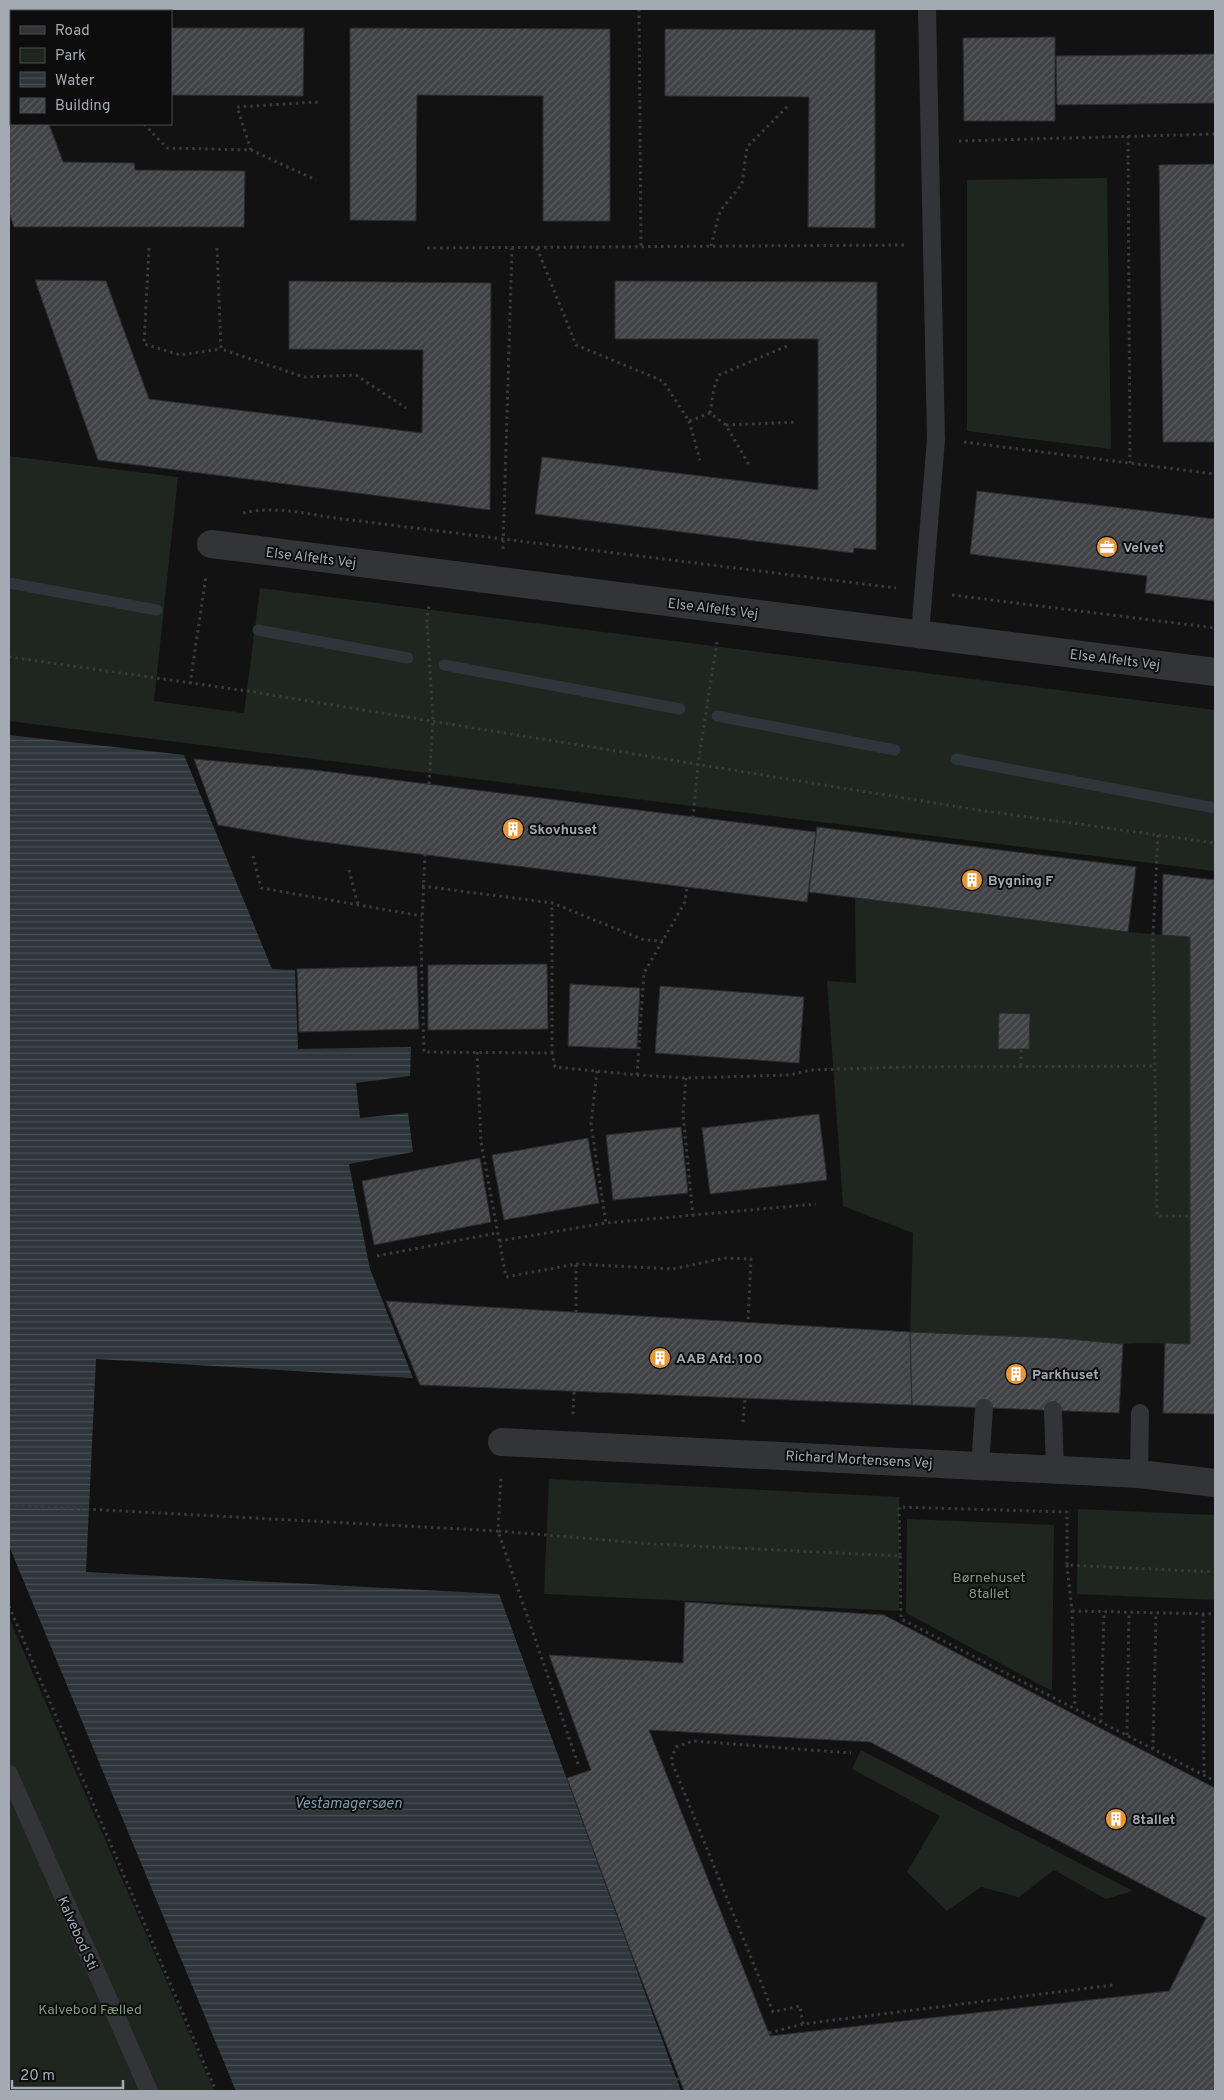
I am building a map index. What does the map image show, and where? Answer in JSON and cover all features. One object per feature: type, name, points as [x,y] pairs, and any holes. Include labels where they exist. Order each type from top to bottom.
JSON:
[{"type":"street","name":"Else Alfelts Vej","points":[[211,544],[1215,672]]},
{"type":"street","name":"Richard Mortensens Vej","points":[[502,1442],[1139,1474],[1215,1483]]},
{"type":"lane","points":[[920,634],[936,439],[927,9]]},
{"type":"lane","points":[[980,1466],[984,1408]]},
{"type":"lane","points":[[1053,1410],[1054,1470]]},
{"type":"lane","points":[[1139,1474],[1140,1413]]},
{"type":"lane","name":"Kalvebod Sti","points":[[9,1774],[149,2091]]},
{"type":"path","points":[[638,9],[641,247]]},
{"type":"path","points":[[251,150],[237,107],[318,102]]},
{"type":"path","points":[[711,246],[720,211],[742,184],[747,147],[790,104]]},
{"type":"path","points":[[145,125],[167,148],[251,150],[316,180]]},
{"type":"path","points":[[930,142],[1215,134]]},
{"type":"path","points":[[1128,136],[1130,463]]},
{"type":"path","points":[[427,248],[933,245]]},
{"type":"path","points":[[149,248],[144,344],[180,355],[221,348],[304,377],[356,375],[406,408]]},
{"type":"path","points":[[217,248],[221,348]]},
{"type":"path","points":[[502,581],[512,248]]},
{"type":"path","points":[[537,248],[576,346],[663,381],[690,421],[700,460]]},
{"type":"path","points":[[710,414],[714,388],[719,375],[787,346]]},
{"type":"path","points":[[690,421],[710,414]]},
{"type":"path","points":[[710,414],[726,425],[749,465]]},
{"type":"path","points":[[726,425],[798,422]]},
{"type":"path","points":[[936,439],[1215,474]]},
{"type":"path","points":[[190,684],[211,544],[216,531],[227,521],[255,510],[274,509],[1215,628]]},
{"type":"path","points":[[429,784],[433,721],[427,619],[434,572]]},
{"type":"path","points":[[693,818],[698,764],[722,609]]},
{"type":"path","points":[[9,656],[247,691],[968,808],[1215,843]]},
{"type":"path","points":[[1158,835],[1154,935],[1157,1216],[1189,1216]]},
{"type":"path","points":[[424,854],[422,886],[424,1052],[552,1053]]},
{"type":"path","points":[[253,856],[261,888],[422,916]]},
{"type":"path","points":[[349,870],[358,905]]},
{"type":"path","points":[[422,886],[552,903],[644,940],[663,941]]},
{"type":"path","points":[[637,1075],[644,973],[685,902],[687,886]]},
{"type":"path","points":[[552,903],[552,1053],[555,1066],[686,1078],[790,1075],[811,1070],[908,1067],[1154,1066]]},
{"type":"path","points":[[1021,1050],[1021,1068]]},
{"type":"path","points":[[477,1052],[481,1142],[506,1277],[576,1264],[673,1269],[725,1258],[751,1259],[748,1322]]},
{"type":"path","points":[[597,1071],[591,1124],[606,1223]]},
{"type":"path","points":[[686,1078],[683,1114],[693,1216]]},
{"type":"path","points":[[499,1241],[606,1223],[816,1204]]},
{"type":"path","points":[[377,1256],[498,1233]]},
{"type":"path","points":[[576,1264],[576,1312]]},
{"type":"path","points":[[502,1442],[498,1531],[578,1764]]},
{"type":"path","points":[[9,1505],[498,1531],[653,1544],[900,1556]]},
{"type":"path","points":[[1075,1708],[1072,1610],[1067,1565],[1067,1512],[899,1507],[901,1619],[1215,1781]]},
{"type":"path","points":[[1067,1565],[1215,1572]]},
{"type":"path","points":[[9,1606],[216,2091]]},
{"type":"path","points":[[1072,1610],[1215,1614]]},
{"type":"path","points":[[1101,1722],[1104,1611]]},
{"type":"path","points":[[1127,1736],[1129,1612]]},
{"type":"path","points":[[1152,1749],[1156,1613]]},
{"type":"path","points":[[1203,1614],[1204,1775]]},
{"type":"path","points":[[803,2024],[800,2006],[773,2012],[671,1760],[676,1747],[693,1741],[851,1753]]},
{"type":"path","points":[[769,2033],[803,2024],[1113,1984]]},
{"type":"path","points":[[670,2091],[679,2077]]},
{"type":"green space","points":[[1107,178],[1111,449],[967,431],[967,180]]},
{"type":"green space","points":[[9,456],[178,477],[154,701],[244,713],[260,588],[1215,710],[1215,871],[9,721]]},
{"type":"green space","points":[[855,898],[1128,932],[1190,937],[1190,1344],[1123,1344],[1057,1338],[910,1332],[913,1233],[843,1206],[827,981],[856,983]]},
{"type":"green space","points":[[549,1479],[899,1497],[899,1611],[544,1594]]},
{"type":"green space","points":[[1078,1509],[1215,1515],[1215,1600],[1077,1594]]},
{"type":"green space","name":"Børnehuset 8tallet","points":[[907,1519],[1054,1525],[1052,1691],[906,1613]]},
{"type":"green space","name":"Kalvebod Fælled","points":[[9,1618],[214,2091],[9,2091]]},
{"type":"green space","points":[[861,1750],[1133,1891],[1106,1899],[1054,1870],[1019,1897],[981,1887],[947,1911],[907,1872],[940,1816],[852,1769]]},
{"type":"water","name":"Vestamagersøen","points":[[9,735],[184,755],[272,969],[295,970],[298,1049],[411,1047],[410,1076],[356,1083],[360,1118],[408,1113],[413,1152],[349,1164],[370,1269],[413,1378],[96,1359],[86,1572],[499,1594],[681,2091],[236,2091],[9,1546]]},
{"type":"building","points":[[9,27],[10,125],[49,125],[63,162],[134,163],[135,170],[245,171],[244,227],[14,227],[9,212]]},
{"type":"building","points":[[172,28],[304,28],[303,96],[172,95]]},
{"type":"building","points":[[350,28],[610,29],[610,221],[543,221],[543,96],[417,95],[416,221],[350,220]]},
{"type":"building","points":[[665,29],[875,30],[875,228],[808,227],[809,97],[665,96]]},
{"type":"building","points":[[1055,37],[1055,121],[964,121],[963,38]]},
{"type":"building","points":[[1215,54],[1215,103],[1057,105],[1056,56]]},
{"type":"building","points":[[1215,164],[1215,442],[1163,442],[1159,165]]},
{"type":"building","points":[[35,280],[106,281],[149,399],[422,433],[423,350],[289,349],[289,281],[491,283],[490,510],[98,460]]},
{"type":"building","points":[[615,281],[877,282],[876,550],[854,548],[853,553],[535,514],[542,457],[818,490],[818,339],[616,339]]},
{"type":"building","points":[[977,491],[1215,519],[1215,601],[1145,593],[1147,576],[970,554]]},
{"type":"building","name":"Skovhuset","points":[[194,759],[314,770],[816,832],[807,902],[306,840],[218,825]]},
{"type":"building","name":"Bygning F","points":[[817,827],[1136,867],[1128,932],[809,892]]},
{"type":"building","points":[[1163,874],[1215,880],[1215,1414],[1163,1413],[1165,1343],[1190,1344],[1190,937],[1162,935]]},
{"type":"building","points":[[547,964],[548,1029],[428,1030],[428,965]]},
{"type":"building","points":[[417,966],[419,1029],[299,1032],[297,969]]},
{"type":"building","points":[[570,984],[640,988],[637,1049],[568,1046]]},
{"type":"building","points":[[660,986],[804,997],[799,1063],[655,1053]]},
{"type":"building","points":[[999,1013],[1030,1014],[1029,1049],[998,1049]]},
{"type":"building","points":[[819,1114],[827,1180],[710,1194],[702,1128]]},
{"type":"building","points":[[681,1127],[688,1193],[613,1200],[606,1135]]},
{"type":"building","points":[[588,1138],[599,1203],[504,1220],[492,1155]]},
{"type":"building","points":[[480,1158],[491,1222],[374,1245],[362,1181]]},
{"type":"building","name":"AAB Afd. 100","points":[[386,1301],[910,1332],[912,1405],[420,1385]]},
{"type":"building","name":"Parkhuset","points":[[910,1332],[1057,1338],[1123,1344],[1119,1413],[912,1405]]},
{"type":"building","name":"8tallet","points":[[685,1602],[884,1615],[1215,1788],[1215,2091],[684,2091],[567,1778],[591,1770],[549,1655],[683,1663]],"holes":[[[649,1730],[870,1742],[1206,1918],[1169,1991],[770,2036]]]},
{"type":"waterway","points":[[9,583],[157,610]]},
{"type":"waterway","points":[[258,630],[408,658]]},
{"type":"waterway","points":[[444,665],[680,709]]},
{"type":"waterway","points":[[717,716],[895,750]]},
{"type":"waterway","points":[[956,759],[1215,808]]},
{"type":"place","name":"Velvet","points":[[1107,547]]},
{"type":"place","name":"Skovhuset","points":[[513,829]]},
{"type":"place","name":"Bygning F","points":[[972,880]]},
{"type":"place","name":"AAB Afd. 100","points":[[660,1358]]},
{"type":"place","name":"Parkhuset","points":[[1016,1374]]},
{"type":"place","name":"8tallet","points":[[1116,1819]]}]
